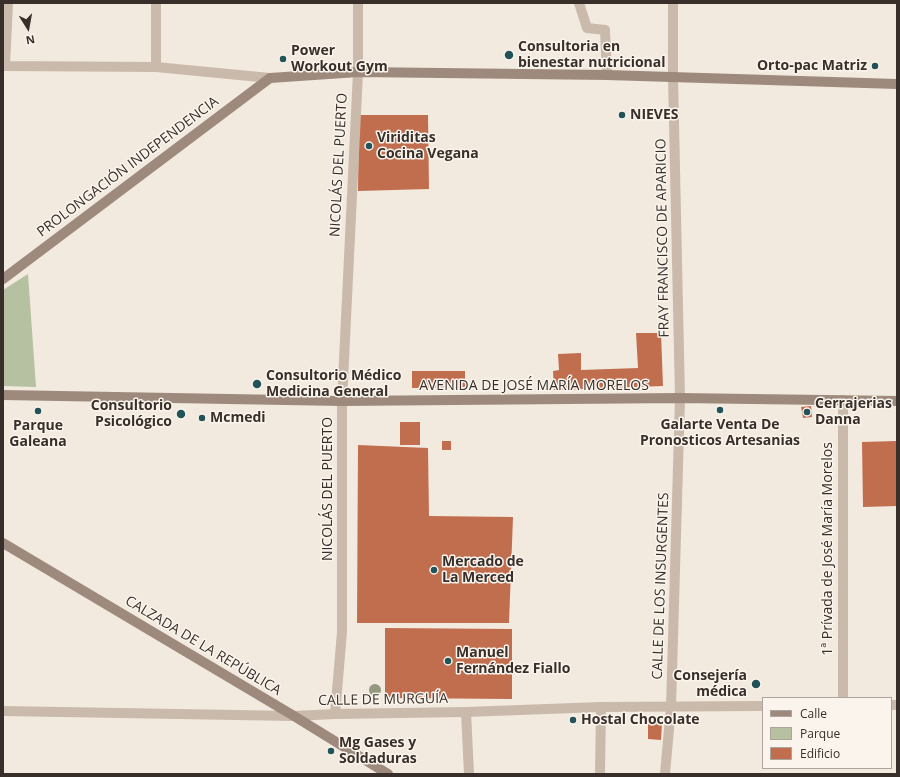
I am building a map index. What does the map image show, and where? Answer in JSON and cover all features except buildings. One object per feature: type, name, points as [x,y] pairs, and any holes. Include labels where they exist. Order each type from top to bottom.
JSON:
[{"type":"main road","points":[[270,78],[358,72],[607,75],[897,84]]},
{"type":"main road","name":"PROLONGACIÓN INDEPENDENCIA","points":[[3,279],[270,78]]},
{"type":"main road","name":"AVENIDA DE JOSÉ MARÍA MORELOS","points":[[3,395],[342,401],[680,398],[897,401]]},
{"type":"main road","name":"CALZADA DE LA REPÚBLICA","points":[[3,543],[294,716],[388,774]]},
{"type":"street","points":[[8,3],[4,66],[156,67],[270,78]]},
{"type":"street","points":[[156,3],[156,67]]},
{"type":"street","name":"NICOLÁS DEL PUERTO","points":[[335,714],[342,632],[342,401],[358,72],[358,3]]},
{"type":"street","points":[[578,3],[587,28],[605,30],[607,75]]},
{"type":"street","name":"FRAY FRANCISCO DE APARICIO","points":[[673,3],[673,77],[680,398]]},
{"type":"street","name":"CALLE DE LOS INSURGENTES","points":[[665,774],[672,707],[680,398]]},
{"type":"street","name":"1ª Prívada de José María Morelos","points":[[843,400],[843,697]]},
{"type":"street","name":"CALLE DE MURGUÍA","points":[[3,711],[294,716],[601,707],[762,706]]},
{"type":"street","points":[[600,774],[601,707]]},
{"type":"street","points":[[466,712],[469,774]]},
{"type":"green space","points":[[28,274],[36,387],[3,386],[3,290]]},
{"type":"place","name":"Consultoria en bienestar nutricional","points":[[509,55]]},
{"type":"place","name":"Power Workout Gym","points":[[283,59]]},
{"type":"place","name":"Orto-pac Matriz","points":[[875,66]]},
{"type":"place","name":"NIEVES","points":[[622,115]]},
{"type":"place","name":"Viriditas Cocina Vegana","points":[[369,146]]},
{"type":"place","name":"Consultorio Médico Medicina General","points":[[257,384]]},
{"type":"place","name":"Galarte Venta De Pronosticos Artesanias","points":[[720,410]]},
{"type":"place","name":"Parque Galeana","points":[[38,411]]},
{"type":"place","name":"Cerrajerias Danna","points":[[807,412]]},
{"type":"place","name":"Consultorio Psicológico","points":[[181,414]]},
{"type":"place","name":"Mcmedi","points":[[202,418]]},
{"type":"place","name":"Mercado de La Merced","points":[[434,570]]},
{"type":"place","name":"Manuel Fernández Fiallo","points":[[448,661]]},
{"type":"place","name":"Consejería médica","points":[[756,684]]},
{"type":"place","name":"Hostal Chocolate","points":[[573,720]]},
{"type":"place","name":"Mg Gases y Soldaduras","points":[[331,751]]}]
